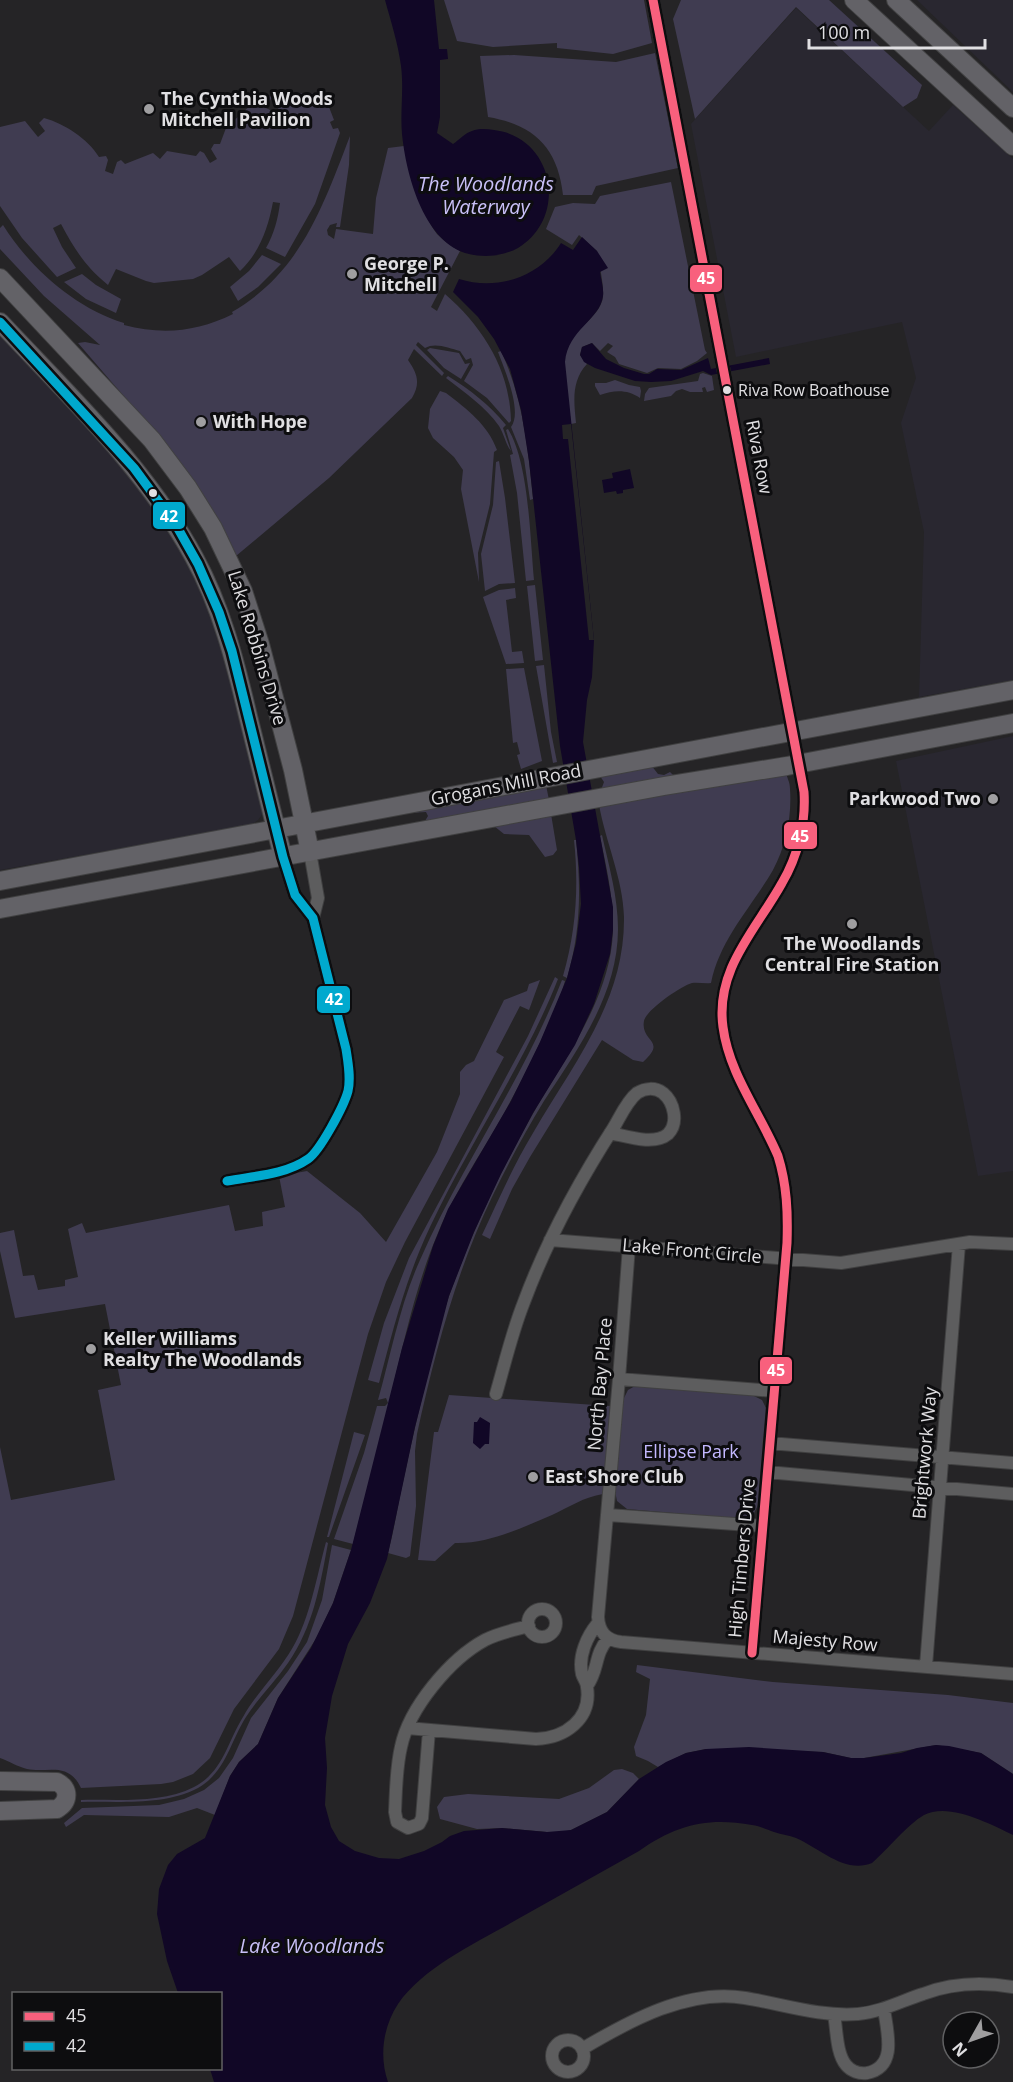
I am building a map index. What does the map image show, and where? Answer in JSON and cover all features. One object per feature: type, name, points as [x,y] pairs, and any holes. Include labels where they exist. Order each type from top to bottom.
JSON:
[{"type":"main road","points":[[854,0],[1013,146]]},
{"type":"main road","points":[[896,0],[1013,108]]},
{"type":"main road","points":[[948,87],[968,65]]},
{"type":"main road","name":"Lake Robbins Drive","points":[[0,278],[152,440],[201,507],[243,591],[260,644],[293,770],[310,852]]},
{"type":"main road","name":"Lake Robbins Drive","points":[[0,322],[103,432],[150,488],[176,525],[208,587],[232,651],[283,857]]},
{"type":"main road","points":[[176,525],[201,507]]},
{"type":"main road","points":[[232,651],[260,644]]},
{"type":"main road","name":"Grogans Mill Road","points":[[0,881],[1013,690]]},
{"type":"main road","name":"Grogans Mill Road","points":[[0,909],[598,798],[800,764],[1013,723]]},
{"type":"main road","points":[[0,1781],[57,1782],[64,1787],[67,1794],[64,1805],[57,1809],[0,1811]]},
{"type":"main road","points":[[21,1781],[21,1810]]},
{"type":"street","name":"Riva Row","points":[[653,0],[789,709]]},
{"type":"street","name":"High Timbers Drive","points":[[752,1653],[786,1259],[787,1204],[783,1172],[769,1136],[733,1065],[724,1036],[722,1012],[724,988],[737,953],[778,890],[795,855],[804,812],[803,781],[789,709]]},
{"type":"street","name":"Lake Robbins Drive","points":[[310,852],[318,898],[313,918]]},
{"type":"street","name":"Lake Robbins Drive","points":[[227,1181],[280,1172],[309,1159],[324,1140],[348,1091],[349,1069],[346,1049],[313,918],[295,895],[283,857]]},
{"type":"street","points":[[496,1394],[519,1314],[550,1240],[578,1185],[610,1133],[631,1100],[640,1092],[657,1089],[669,1100],[674,1112],[674,1122],[672,1129],[663,1137],[650,1139],[610,1133]]},
{"type":"street","name":"Lake Front Circle","points":[[550,1240],[829,1262],[852,1262],[970,1242],[1013,1244]]},
{"type":"street","name":"Brightwork Way","points":[[926,1666],[959,1244]]},
{"type":"street","name":"North Bay Place","points":[[603,1631],[608,1515],[629,1246]]},
{"type":"street","points":[[619,1378],[774,1390]]},
{"type":"street","points":[[769,1443],[1013,1462]]},
{"type":"street","points":[[767,1472],[1013,1494]]},
{"type":"street","points":[[608,1515],[763,1526]]},
{"type":"street","points":[[429,1730],[422,1818],[416,1826],[408,1828],[398,1822],[395,1812],[399,1755],[407,1728],[429,1693],[462,1656],[495,1635],[529,1626]]},
{"type":"street","points":[[587,1686],[595,1676],[603,1631]]},
{"type":"street","points":[[407,1728],[550,1738],[568,1730],[581,1716],[585,1707],[587,1686],[581,1672],[586,1640],[603,1631]]},
{"type":"street","name":"Majesty Row","points":[[603,1631],[621,1642],[1013,1674]]},
{"type":"street","points":[[582,2049],[666,2008],[719,1996],[742,1997],[834,2015],[860,2014],[884,2009],[942,1988],[978,1984],[1013,1988]]},
{"type":"street","points":[[834,2015],[841,2057],[846,2065],[861,2073],[877,2069],[888,2055],[884,2009]]},
{"type":"shaded area","points":[[917,0],[1013,0],[1013,92]]},
{"type":"shaded area","points":[[796,8],[929,131],[953,105],[1013,159],[1013,680],[919,697],[924,532],[901,423],[916,378],[902,322],[736,357],[691,124]]},
{"type":"shaded area","points":[[0,333],[130,473],[190,563],[225,646],[263,813],[251,825],[0,870]]},
{"type":"shaded area","points":[[1013,736],[1013,1171],[978,1176],[896,761]]},
{"type":"green space","points":[[444,0],[644,0],[652,43],[613,54],[557,48],[557,43],[493,47],[457,41]]},
{"type":"green space","points":[[681,0],[829,0],[922,85],[917,98],[903,107],[796,7],[695,119],[673,19]]},
{"type":"green space","points":[[655,53],[678,168],[596,186],[592,195],[563,195],[556,165],[541,142],[519,126],[488,117],[480,56],[514,55],[616,62]]},
{"type":"green space","points":[[286,93],[324,94],[334,120],[330,122],[333,129],[338,128],[340,133],[315,204],[285,257],[266,248],[277,221],[280,203],[273,202],[262,239],[253,256],[240,271],[229,257],[193,279],[154,283],[116,269],[108,285],[81,257],[61,224],[53,228],[76,268],[57,277],[22,238],[0,206],[0,127],[25,121],[38,137],[45,131],[39,123],[44,118],[52,121],[82,138],[99,157],[106,156],[108,160],[105,171],[113,174],[117,162],[121,160],[125,164],[153,153],[160,159],[167,151],[196,156],[200,151],[210,163],[217,159],[211,149],[214,144],[220,144],[226,128],[257,99],[267,95],[272,97],[266,108],[276,113]]},
{"type":"green space","points":[[350,136],[349,165],[340,227],[336,227],[337,223],[330,225],[327,230],[328,235],[334,239],[336,229],[373,234],[376,198],[388,148],[404,146],[426,216],[437,234],[460,251],[431,307],[437,311],[445,294],[482,335],[500,367],[506,384],[511,421],[509,423],[487,398],[464,381],[473,365],[471,358],[466,360],[460,351],[442,346],[425,348],[418,342],[416,345],[444,373],[442,376],[414,349],[408,360],[417,378],[412,398],[329,478],[230,561],[165,444],[78,343],[100,345],[44,296],[0,249],[0,228],[3,225],[40,271],[71,297],[124,325],[166,331],[206,325],[233,314],[232,312],[256,296],[276,277],[293,257],[319,212]]},
{"type":"green space","points":[[671,182],[707,353],[681,369],[658,368],[647,373],[619,364],[615,357],[607,352],[613,346],[608,343],[600,351],[592,343],[582,347],[580,355],[587,364],[578,377],[574,400],[576,423],[571,424],[565,376],[566,350],[574,336],[597,311],[603,297],[603,286],[597,251],[579,235],[572,245],[546,229],[555,207],[573,203],[595,204],[600,196]]},
{"type":"green space","points":[[262,255],[281,264],[258,287],[238,301],[230,287],[249,271]]},
{"type":"green space","points":[[82,274],[121,299],[116,313],[86,299],[64,282]]},
{"type":"green space","points":[[430,348],[459,353],[465,364],[470,363],[461,379],[444,368],[427,350]]},
{"type":"green space","points":[[501,351],[515,387],[523,424],[533,499],[530,500],[524,459],[511,427],[514,420],[514,401],[498,352]]},
{"type":"green space","points":[[700,374],[712,376],[714,390],[707,392],[705,387],[702,388],[703,392],[690,392],[682,389],[671,396],[644,401],[649,388],[698,381]]},
{"type":"green space","points":[[448,376],[479,398],[506,425],[503,428],[511,451],[501,429],[493,419],[474,400],[446,378]]},
{"type":"green space","points":[[615,380],[640,387],[640,398],[620,391],[600,395],[595,383]]},
{"type":"green space","points":[[440,391],[462,405],[476,418],[488,433],[497,450],[494,452],[490,504],[478,553],[479,582],[461,489],[463,470],[454,457],[433,438],[428,428],[430,409]]},
{"type":"green space","points":[[508,429],[515,444],[524,481],[534,580],[526,581],[517,493],[510,455],[513,454],[506,430]]},
{"type":"green space","points":[[499,461],[515,583],[499,584],[485,591],[481,554],[493,505],[496,462]]},
{"type":"green space","points":[[535,585],[543,660],[535,661],[527,586]]},
{"type":"green space","points":[[515,588],[516,598],[506,600],[512,652],[522,651],[524,663],[506,664],[483,597],[499,590]]},
{"type":"green space","points":[[544,665],[551,732],[557,762],[553,763],[536,666]]},
{"type":"green space","points":[[524,668],[542,761],[521,769],[517,755],[520,754],[517,742],[513,743],[506,669]]},
{"type":"green space","points":[[651,765],[658,774],[664,775],[670,772],[674,776],[601,790],[604,782],[600,776]]},
{"type":"green space","points":[[786,772],[790,786],[790,810],[781,851],[773,870],[721,952],[711,983],[687,985],[665,999],[646,1016],[644,1028],[653,1049],[643,1062],[633,1060],[602,1040],[530,1157],[512,1189],[490,1239],[482,1235],[526,1145],[594,1031],[616,976],[622,948],[623,903],[599,805]]},
{"type":"green space","points":[[546,785],[549,800],[403,826],[425,821],[428,816],[426,812],[410,813]]},
{"type":"green space","points":[[551,814],[557,850],[553,855],[545,857],[529,835],[504,834],[494,826]]},
{"type":"green space","points":[[602,835],[618,917],[616,953],[611,976],[594,1020],[523,1136],[479,1225],[457,1283],[439,1343],[417,1434],[416,1506],[410,1556],[406,1558],[388,1553],[428,1374],[446,1305],[460,1266],[487,1202],[508,1160],[591,1013],[607,968],[612,944],[613,916],[600,836]]},
{"type":"green space","points":[[574,840],[576,840],[578,858],[579,909],[572,961],[567,978],[563,976],[574,926],[576,892]]},
{"type":"green space","points":[[555,977],[558,979],[530,1041],[445,1196],[421,1246],[389,1343],[379,1383],[368,1380],[384,1323],[409,1258],[528,1036]]},
{"type":"green space","points":[[540,980],[529,1010],[520,1006],[496,1052],[504,1057],[386,1282],[368,1334],[293,1616],[279,1649],[234,1709],[210,1758],[193,1774],[173,1782],[81,1788],[70,1774],[64,1771],[27,1769],[0,1758],[0,1447],[11,1500],[115,1480],[98,1390],[121,1385],[105,1304],[15,1318],[0,1251],[0,1233],[14,1230],[23,1276],[34,1275],[38,1290],[65,1286],[65,1280],[78,1277],[68,1229],[82,1223],[86,1233],[229,1205],[235,1231],[263,1226],[262,1212],[285,1207],[279,1176],[307,1171],[360,1213],[386,1242],[437,1152],[460,1094],[460,1072],[474,1061],[504,1000],[527,991],[529,984]]},
{"type":"green space","points":[[562,980],[565,981],[562,991],[531,1061],[454,1199],[430,1253],[410,1317],[353,1544],[334,1539],[364,1453],[377,1406],[385,1406],[388,1403],[386,1398],[378,1400],[401,1312],[413,1277],[437,1224],[530,1052]]},
{"type":"green space","name":"Ellipse Park","points":[[635,1386],[752,1395],[762,1400],[767,1410],[759,1503],[753,1515],[743,1519],[627,1509],[617,1501],[615,1491],[623,1400],[628,1390]]},
{"type":"green space","name":"East Shore Club","points":[[449,1395],[610,1406],[603,1494],[583,1500],[505,1534],[480,1541],[455,1543],[435,1561],[418,1560],[434,1432],[438,1432]]},
{"type":"green space","points":[[354,1432],[365,1435],[329,1537],[327,1537]]},
{"type":"green space","points":[[326,1542],[328,1543],[318,1590],[304,1635],[288,1663],[246,1717],[215,1774],[198,1788],[171,1798],[141,1801],[81,1802],[81,1800],[139,1800],[167,1796],[194,1787],[212,1773],[249,1708],[299,1636],[309,1610]]},
{"type":"green space","points":[[332,1545],[351,1550],[333,1603],[317,1637],[278,1698],[258,1744],[239,1762],[230,1776],[215,1815],[197,1808],[169,1817],[84,1815],[66,1827],[64,1823],[82,1808],[159,1805],[184,1799],[204,1790],[219,1778],[233,1758],[251,1718],[288,1671],[307,1642],[322,1600]]},
{"type":"green space","points":[[637,1665],[773,1682],[948,1695],[1013,1703],[1013,1774],[981,1753],[936,1745],[864,1758],[851,1758],[823,1752],[706,1749],[686,1753],[658,1767],[636,1756],[634,1747],[646,1715],[650,1679],[636,1672]]},
{"type":"green space","points":[[622,1769],[633,1773],[639,1779],[607,1812],[571,1830],[558,1833],[502,1828],[477,1829],[440,1819],[437,1807],[444,1797],[468,1794],[559,1799],[589,1788],[614,1770]]},
{"type":"water","name":"The Woodlands Waterway","points":[[385,0],[434,0],[439,49],[447,49],[448,59],[440,60],[440,117],[437,133],[453,144],[475,130],[494,130],[514,136],[530,147],[541,162],[548,180],[549,199],[544,217],[534,234],[518,248],[491,256],[465,253],[450,246],[428,220],[413,186],[404,150],[401,66]]},
{"type":"water","name":"Lake Woodlands","points":[[582,237],[597,251],[608,268],[600,272],[603,287],[601,304],[572,341],[565,362],[594,640],[592,677],[583,742],[613,907],[610,954],[594,1004],[575,1045],[533,1113],[501,1174],[474,1232],[449,1296],[415,1427],[387,1559],[370,1603],[348,1644],[332,1696],[325,1738],[327,1768],[325,1805],[331,1827],[339,1841],[355,1851],[379,1858],[399,1859],[424,1851],[464,1831],[502,1828],[547,1832],[571,1830],[607,1812],[639,1779],[666,1762],[686,1753],[706,1749],[749,1747],[823,1752],[851,1758],[864,1758],[936,1745],[981,1753],[1013,1774],[1013,1835],[969,1816],[945,1811],[934,1812],[924,1815],[911,1824],[872,1863],[862,1866],[843,1863],[796,1838],[755,1826],[721,1822],[692,1825],[679,1829],[469,1946],[422,1978],[398,2004],[389,2022],[383,2052],[388,2082],[214,2082],[210,2070],[222,2070],[222,1992],[178,1992],[167,1961],[157,1914],[159,1889],[168,1865],[177,1854],[205,1838],[230,1776],[239,1762],[258,1744],[278,1698],[311,1648],[333,1603],[351,1550],[402,1348],[433,1246],[448,1209],[511,1101],[540,1042],[567,978],[576,943],[581,904],[579,867],[560,746],[529,461],[521,410],[510,369],[494,339],[478,317],[453,292],[459,279],[473,282],[502,282],[530,272],[542,265],[561,243],[573,250]]},
{"type":"water","points":[[592,343],[606,359],[644,374],[657,369],[681,370],[708,358],[711,369],[769,358],[770,364],[711,375],[703,371],[671,381],[635,381],[584,362],[580,355],[582,347]]},
{"type":"water","points":[[630,469],[634,488],[617,494],[616,491],[604,493],[602,480],[613,478],[612,473]]},
{"type":"water","points":[[480,1417],[490,1423],[489,1444],[485,1444],[480,1449],[473,1443],[474,1422],[477,1422]]},
{"type":"pier","points":[[571,424],[594,640],[589,640],[568,439],[563,439],[562,425]]},
{"type":"transit line","name":"45","points":[[653,0],[804,792],[802,827],[797,851],[788,873],[731,968],[722,1006],[726,1044],[732,1061],[778,1156],[787,1210],[787,1243],[752,1653]]},
{"type":"transit line","name":"42","points":[[0,322],[134,468],[176,525],[198,564],[219,612],[232,651],[283,857],[295,895],[313,918],[346,1049],[348,1091],[331,1128],[308,1159],[279,1172],[227,1181]]},
{"type":"place","name":"The Cynthia Woods Mitchell Pavilion","points":[[149,109]]},
{"type":"place","name":"George P. Mitchell","points":[[352,274]]},
{"type":"place","name":"Riva Row Boathouse","points":[[727,390]]},
{"type":"place","name":"With Hope","points":[[201,422]]},
{"type":"place","name":"Parkwood Two","points":[[993,799]]},
{"type":"place","name":"The Woodlands Central Fire Station","points":[[852,924]]},
{"type":"place","name":"Keller Williams Realty The Woodlands","points":[[91,1349]]},
{"type":"place","name":"East Shore Club","points":[[533,1477]]}]
